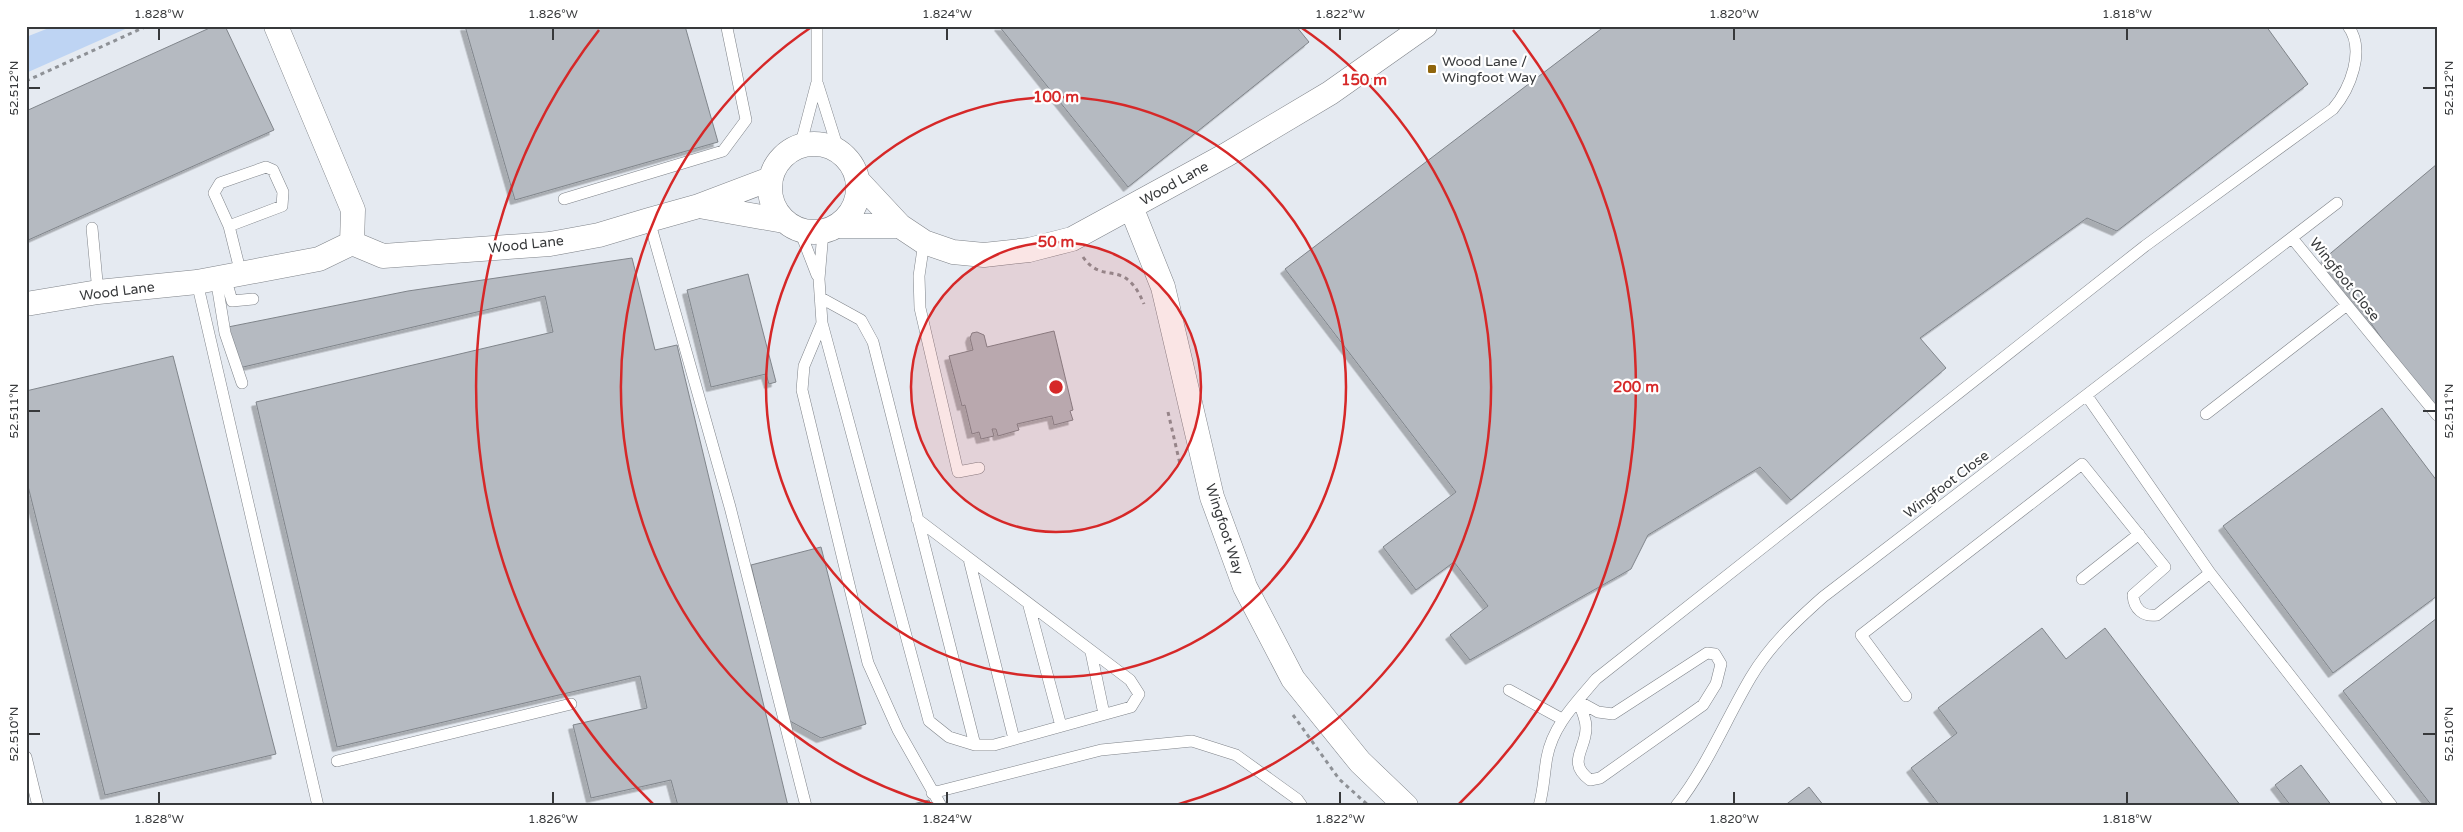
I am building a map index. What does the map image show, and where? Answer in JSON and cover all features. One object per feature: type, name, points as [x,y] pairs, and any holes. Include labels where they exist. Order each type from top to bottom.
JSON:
[{"type":"street","points":[[276,26],[353,210],[352,243]]},
{"type":"street","name":"Wood Lane","points":[[858,181],[900,226],[924,242],[953,252],[984,255],[1029,250],[1072,239],[1226,155],[1330,93],[1425,26]]},
{"type":"street","points":[[813,144],[826,146],[839,152],[854,170],[858,181],[858,194],[854,207],[847,218],[811,227],[774,209],[770,194],[770,179],[781,159],[800,146],[813,144]]},
{"type":"street","name":"Wood Lane","points":[[26,304],[98,292],[220,278],[319,259],[352,243],[383,256],[550,244],[599,235],[699,206],[770,179]]},
{"type":"street","name":"Wood Lane","points":[[699,206],[811,227],[900,226]]},
{"type":"street","name":"Wingfoot Way","points":[[1131,207],[1163,287],[1212,496],[1245,587],[1293,679],[1360,762],[1406,806]]},
{"type":"lane","points":[[800,146],[817,82],[817,26]]},
{"type":"lane","points":[[1539,806],[1548,755],[1562,719],[1596,679],[2145,246],[2333,109],[2342,98],[2350,81],[2356,53],[2354,33],[2348,26]]},
{"type":"lane","points":[[564,199],[723,151],[746,120],[728,27]]},
{"type":"lane","points":[[817,82],[839,152]]},
{"type":"lane","points":[[229,226],[282,206],[283,192],[272,170],[266,167],[220,183],[214,193],[229,226],[220,278],[225,333],[242,383]]},
{"type":"lane","name":"Wingfoot Close","points":[[1676,806],[1691,786],[1752,675],[1784,633],[1823,597],[2337,203]]},
{"type":"lane","points":[[649,220],[730,507],[806,806]]},
{"type":"lane","points":[[811,227],[819,280]]},
{"type":"lane","points":[[811,227],[819,280],[822,323],[929,721],[949,737],[975,745],[994,745],[1131,707],[1139,694],[1130,680],[1029,606],[917,519]]},
{"type":"lane","points":[[92,228],[98,292]]},
{"type":"lane","name":"Wingfoot Close","points":[[2292,238],[2437,415]]},
{"type":"lane","points":[[924,242],[919,276],[920,308],[958,472],[980,468]]},
{"type":"lane","points":[[220,278],[232,301],[253,299]]},
{"type":"lane","points":[[220,278],[318,806]]},
{"type":"lane","points":[[821,298],[861,320],[873,342],[975,745]]},
{"type":"lane","points":[[2206,414],[2347,305]]},
{"type":"lane","points":[[822,323],[804,366],[802,390],[868,663],[898,730],[941,806]]},
{"type":"lane","points":[[2087,396],[2210,573],[2392,806]]},
{"type":"lane","points":[[1906,696],[1861,635],[2082,464],[2165,566],[2133,595],[2136,606],[2144,615],[2157,615],[2210,573]]},
{"type":"lane","points":[[2082,579],[2139,534]]},
{"type":"lane","points":[[969,559],[1014,739]]},
{"type":"lane","points":[[1029,606],[1061,726]]},
{"type":"lane","points":[[1091,652],[1104,714]]},
{"type":"lane","points":[[1578,701],[1589,714],[1613,714],[1700,656],[1708,653],[1715,654],[1719,659],[1721,664],[1716,684],[1703,705],[1595,780],[1590,780],[1582,774],[1578,766],[1579,753],[1589,714]]},
{"type":"lane","points":[[1510,690],[1562,719]]},
{"type":"lane","points":[[337,761],[570,704]]},
{"type":"lane","points":[[932,793],[1101,750],[1192,741],[1236,755],[1297,799],[1302,806]]},
{"type":"lane","points":[[26,757],[38,806]]},
{"type":"lane","points":[[1543,791],[1549,806]]},
{"type":"path","points":[[26,80],[147,26]]},
{"type":"water","points":[[54,26],[132,26],[26,73],[26,37]]},
{"type":"building","points":[[214,26],[225,26],[274,130],[26,241],[26,111]]},
{"type":"building","points":[[465,26],[685,26],[718,142],[515,200]]},
{"type":"building","points":[[999,26],[1296,26],[1309,42],[1128,187]]},
{"type":"building","points":[[1605,26],[2266,26],[2308,84],[2117,231],[2087,218],[1920,338],[1946,368],[1791,500],[1760,467],[1648,535],[1631,569],[1470,660],[1450,635],[1488,606],[1454,562],[1416,590],[1383,547],[1456,492],[1285,269]]},
{"type":"building","points":[[2437,164],[2437,412],[2418,390],[2325,258]]},
{"type":"building","points":[[632,258],[655,350],[677,345],[788,806],[678,806],[671,780],[591,798],[573,725],[647,708],[640,676],[337,747],[256,402],[553,332],[545,296],[239,368],[228,327],[408,291]]},
{"type":"building","points":[[748,274],[776,382],[769,384],[766,374],[711,387],[687,290]]},
{"type":"building","points":[[1054,331],[1073,410],[1070,411],[1073,420],[1054,425],[1052,416],[1017,424],[1019,430],[998,436],[996,429],[992,429],[994,436],[981,439],[979,432],[972,434],[965,405],[962,406],[949,356],[973,350],[970,338],[972,333],[977,332],[984,335],[987,347]]},
{"type":"building","points":[[173,356],[276,754],[105,795],[26,478],[26,391]]},
{"type":"building","points":[[2382,408],[2437,481],[2437,596],[2333,673],[2223,526]]},
{"type":"building","points":[[821,547],[866,724],[821,738],[788,720],[751,565]]},
{"type":"building","points":[[2437,618],[2437,806],[2432,806],[2343,691]]},
{"type":"building","points":[[2042,628],[2066,659],[2105,628],[2241,806],[1940,806],[1911,768],[1957,733],[1938,708]]},
{"type":"building","points":[[2301,765],[2332,806],[2291,806],[2275,785]]},
{"type":"building","points":[[1809,787],[1824,806],[1784,806]]},
{"type":"building","points":[[929,800],[931,806],[905,806]]},
{"type":"place","name":"Wood Lane / Wingfoot Way","points":[[1432,69]]}]
